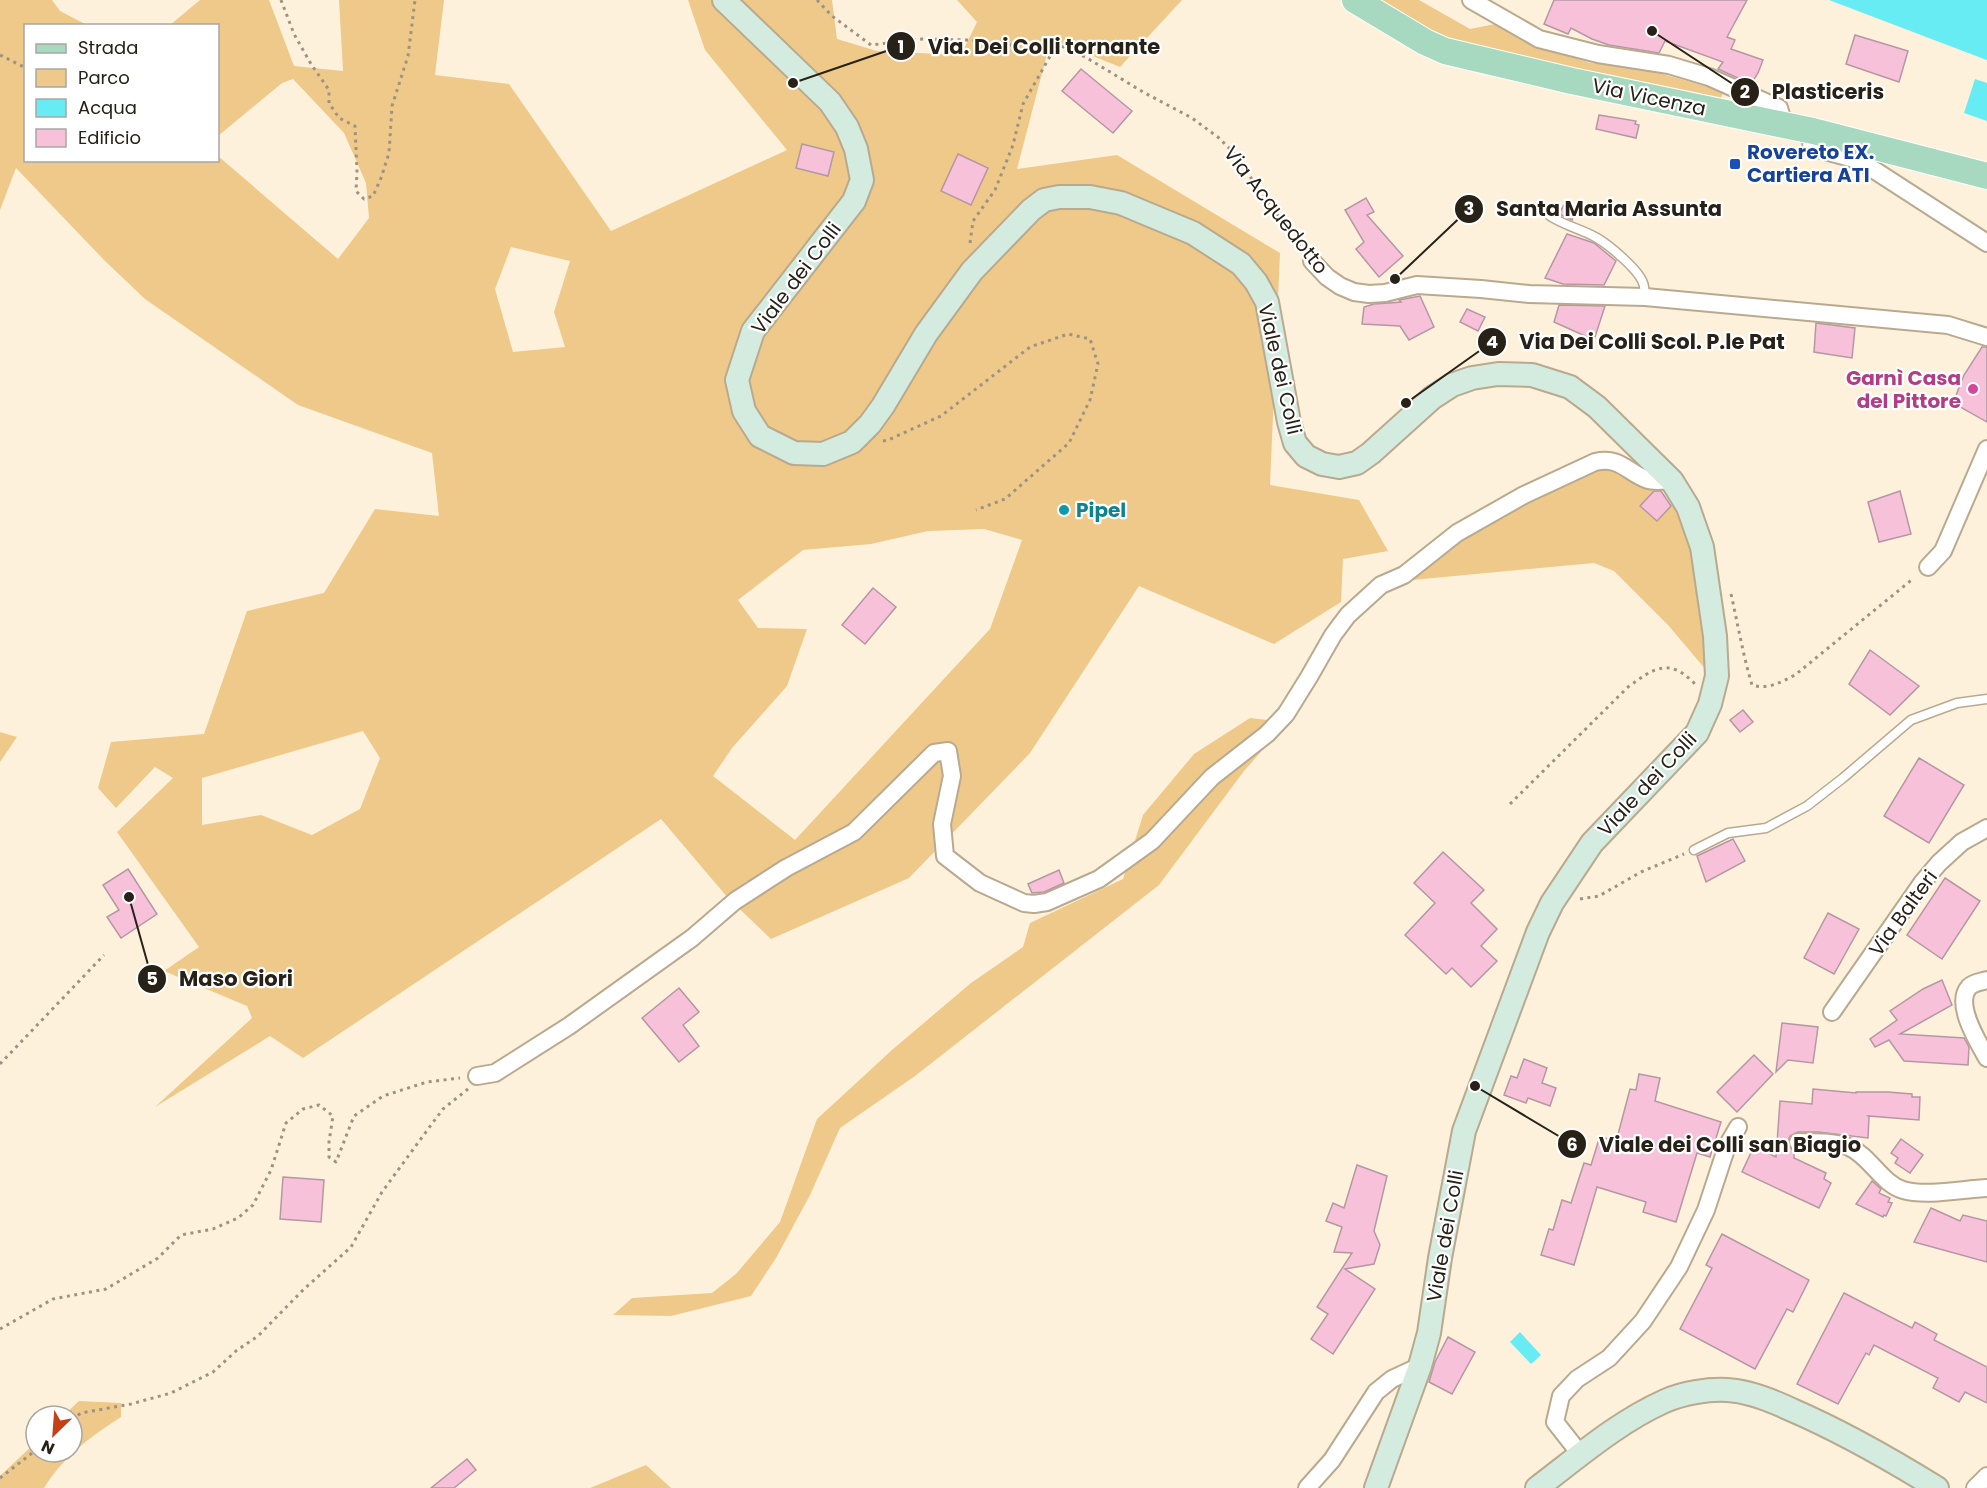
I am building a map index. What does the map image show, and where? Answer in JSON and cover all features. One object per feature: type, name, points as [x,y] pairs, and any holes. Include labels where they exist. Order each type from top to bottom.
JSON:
[{"type":"main road","name":"Viale dei Colli","points":[[724,0],[830,102],[847,127],[856,149],[862,180],[854,201],[753,331],[736,380],[744,411],[760,436],[794,453],[823,454],[852,442],[870,424],[883,406],[926,334],[972,271],[1031,210],[1044,200],[1059,197],[1090,197],[1121,203],[1193,233],[1241,264],[1256,282],[1267,302],[1289,422],[1295,443],[1306,456],[1322,464],[1339,467],[1357,463],[1432,398],[1452,385],[1472,378],[1498,374],[1532,375],[1570,387],[1597,407],[1672,481],[1688,507],[1702,547],[1715,636],[1717,676],[1710,704],[1697,733],[1592,843],[1552,903],[1538,932],[1464,1131],[1440,1258],[1429,1333],[1420,1366],[1376,1488]]},
{"type":"main road","name":"Via Vicenza","points":[[1355,0],[1425,42],[1445,51],[1572,81],[1813,130],[1987,176]]},
{"type":"main road","points":[[1537,1488],[1616,1428],[1666,1400],[1696,1392],[1729,1390],[1767,1399],[1827,1425],[1881,1454],[1936,1488]]},
{"type":"street","points":[[1471,0],[1539,39],[1598,54],[1669,65],[1709,77],[1779,108],[1784,125]]},
{"type":"street","points":[[1813,130],[1811,147],[1865,162],[1987,243]]},
{"type":"street","name":"Via Acquedotto","points":[[1312,261],[1327,277],[1340,286],[1354,292],[1369,294],[1385,293],[1417,285],[1529,294],[1645,297],[1947,325],[1987,337]]},
{"type":"street","points":[[1928,567],[1943,551],[1987,449]]},
{"type":"street","points":[[477,1076],[495,1073],[569,1026],[683,945],[735,901],[786,868],[854,832],[934,753],[948,751],[952,776],[942,824],[945,856],[960,868],[980,883],[999,893],[1024,903],[1034,904],[1047,902],[1099,879],[1152,841],[1212,777],[1267,734],[1286,714],[1338,628],[1348,615],[1381,585],[1404,575],[1466,528],[1524,495],[1595,462],[1605,459],[1618,462],[1648,480],[1672,481]]},
{"type":"street","name":"Via Balteri","points":[[1832,1012],[1933,870],[1962,842],[1987,828]]},
{"type":"street","points":[[1987,980],[1974,984],[1968,989],[1965,1000],[1966,1016],[1987,1058]]},
{"type":"street","points":[[1581,1455],[1555,1422],[1561,1395],[1577,1379],[1609,1358],[1643,1321],[1679,1267],[1706,1210],[1727,1146],[1738,1127]]},
{"type":"street","points":[[1798,1142],[1838,1144],[1850,1148],[1862,1156],[1893,1186],[1906,1191],[1987,1188]]},
{"type":"street","points":[[1307,1488],[1332,1460],[1376,1392],[1392,1378],[1420,1366]]},
{"type":"street","points":[[1975,1488],[1987,1476]]},
{"type":"lane","points":[[1550,216],[1569,227],[1596,237],[1618,255],[1634,270],[1643,283],[1645,297]]},
{"type":"lane","points":[[1694,850],[1728,833],[1766,828],[1807,806],[1911,720],[1957,703],[1987,699]]},
{"type":"path","points":[[281,0],[294,34],[329,90],[329,103],[339,118],[355,126],[356,191],[364,199],[373,196],[389,153],[392,106],[408,56],[415,0]]},
{"type":"path","name":"Via Acquedotto","points":[[817,0],[832,16],[871,45],[922,39],[971,40],[1006,45],[1057,44],[1087,58],[1192,118],[1219,138],[1231,150],[1312,261]]},
{"type":"path","points":[[972,271],[968,256],[973,221],[994,190],[1013,145],[1023,104],[1057,44]]},
{"type":"path","points":[[0,55],[24,67]]},
{"type":"path","points":[[852,442],[888,440],[941,416],[1030,347],[1068,334],[1090,339],[1098,364],[1090,400],[1069,442],[1005,499],[976,510]]},
{"type":"path","points":[[1730,590],[1743,656],[1752,685],[1762,688],[1795,675],[1928,567]]},
{"type":"path","points":[[1510,804],[1628,687],[1649,672],[1674,668],[1691,680],[1710,704]]},
{"type":"path","points":[[1552,903],[1599,896],[1641,872],[1694,850]]},
{"type":"path","points":[[0,1064],[104,955]]},
{"type":"path","points":[[84,1412],[131,1404],[171,1393],[213,1372],[236,1351],[258,1336],[304,1289],[351,1247],[382,1192],[443,1109],[479,1079],[495,1073]]},
{"type":"path","points":[[0,1329],[54,1299],[106,1289],[158,1258],[181,1235],[213,1229],[238,1218],[254,1204],[271,1170],[286,1123],[303,1109],[319,1105],[333,1116],[328,1142],[329,1157],[336,1162],[354,1116],[383,1096],[427,1082],[477,1076]]},
{"type":"path","points":[[0,1478],[24,1459]]},
{"type":"green space","points":[[0,0],[52,0],[60,11],[85,24],[24,24],[24,162],[219,162],[219,157],[338,259],[369,218],[366,183],[344,133],[293,79],[282,83],[219,135],[219,24],[171,24],[200,0],[269,0],[294,66],[343,71],[339,0],[444,0],[435,75],[509,84],[611,231],[787,150],[705,50],[688,0],[832,0],[837,39],[877,51],[961,55],[977,22],[957,0],[1182,0],[1120,67],[1051,39],[1017,169],[1117,155],[1280,253],[1270,485],[1359,500],[1388,551],[1343,559],[1341,602],[1274,644],[1139,586],[1030,753],[909,878],[771,939],[728,898],[661,819],[303,1058],[270,1036],[155,1107],[252,1018],[247,1006],[164,971],[199,947],[117,832],[173,778],[155,767],[116,808],[98,788],[111,742],[204,734],[247,611],[324,593],[375,509],[439,516],[432,453],[298,405],[145,299],[104,260],[16,168],[0,210]],"holes":[[[511,247],[570,261],[554,312],[565,347],[513,352],[495,289]],[[984,529],[1022,540],[990,629],[795,840],[713,776],[732,748],[787,686],[807,629],[758,628],[738,600],[803,550],[871,544],[928,531]],[[363,731],[380,758],[360,809],[312,835],[261,815],[202,825],[202,778]]]},
{"type":"green space","points":[[1379,0],[1419,0],[1470,29],[1495,24],[1524,41],[1590,63],[1645,69],[1723,91],[1721,99],[1463,44],[1439,35]]},
{"type":"green space","points":[[1603,463],[1634,477],[1654,491],[1640,507],[1657,521],[1674,503],[1689,535],[1698,569],[1707,671],[1668,625],[1614,571],[1594,563],[1412,580],[1415,571],[1448,543]]},
{"type":"green space","points":[[1250,718],[1287,722],[1244,771],[1159,885],[915,1076],[840,1128],[810,1195],[776,1258],[751,1296],[671,1316],[613,1315],[632,1298],[712,1293],[736,1274],[780,1222],[817,1119],[892,1050],[971,983],[1023,947],[1030,923],[1123,879],[1143,815],[1194,754]]},
{"type":"green space","points":[[0,732],[17,737],[0,762]]},
{"type":"green space","points":[[79,1401],[121,1403],[121,1417],[84,1443],[84,1404],[76,1404]]},
{"type":"green space","points":[[24,1453],[24,1464],[62,1464],[44,1488],[0,1488],[0,1476]]},
{"type":"green space","points":[[646,1465],[671,1488],[590,1488]]},
{"type":"water","points":[[1829,0],[1987,0],[1987,60],[1984,59]]},
{"type":"water","points":[[1975,79],[1987,83],[1987,121],[1964,113]]},
{"type":"water","points":[[1520,1332],[1541,1355],[1531,1364],[1510,1342]]},
{"type":"building","points":[[1554,0],[1747,0],[1727,37],[1735,40],[1731,49],[1763,60],[1751,84],[1718,69],[1723,62],[1665,41],[1659,53],[1609,45],[1571,28],[1568,34],[1544,24]]},
{"type":"building","points":[[1855,35],[1908,51],[1899,82],[1846,64]]},
{"type":"building","points":[[1081,69],[1132,111],[1113,133],[1062,91]]},
{"type":"building","points":[[1599,115],[1636,121],[1635,124],[1639,125],[1636,138],[1596,129]]},
{"type":"building","points":[[802,144],[834,152],[828,176],[796,168]]},
{"type":"building","points":[[958,154],[988,168],[971,205],[941,191]]},
{"type":"building","points":[[1366,198],[1374,212],[1367,215],[1403,256],[1379,277],[1356,249],[1364,242],[1345,210]]},
{"type":"building","points":[[1564,205],[1577,210],[1572,220],[1559,214]]},
{"type":"building","points":[[1567,234],[1594,243],[1616,261],[1604,285],[1563,284],[1545,278]]},
{"type":"building","points":[[1420,296],[1434,327],[1409,340],[1400,326],[1362,324],[1364,307],[1401,302],[1399,300]]},
{"type":"building","points":[[1559,305],[1605,306],[1594,340],[1554,322]]},
{"type":"building","points":[[1467,309],[1485,317],[1478,331],[1460,322]]},
{"type":"building","points":[[1816,323],[1855,328],[1852,358],[1814,352]]},
{"type":"building","name":"Garnì Casa del Pittore","points":[[1982,347],[1987,347],[1987,422],[1953,403],[1964,375]]},
{"type":"building","points":[[1654,491],[1661,491],[1671,506],[1657,521],[1640,506]]},
{"type":"building","points":[[1900,491],[1911,534],[1879,542],[1868,502]]},
{"type":"building","points":[[873,588],[896,607],[865,644],[842,625]]},
{"type":"building","points":[[1870,650],[1919,686],[1890,715],[1849,684]]},
{"type":"building","points":[[1743,710],[1753,722],[1740,732],[1730,720]]},
{"type":"building","points":[[1919,758],[1964,785],[1929,843],[1884,816]]},
{"type":"building","points":[[1733,839],[1745,861],[1706,882],[1697,856]]},
{"type":"building","points":[[1443,852],[1484,890],[1471,903],[1497,929],[1481,946],[1497,961],[1471,987],[1452,968],[1446,974],[1405,935],[1435,903],[1414,883]]},
{"type":"building","points":[[128,869],[157,914],[121,938],[107,917],[119,910],[103,885]]},
{"type":"building","points":[[1059,870],[1064,883],[1044,892],[1032,893],[1028,884]]},
{"type":"building","points":[[1945,878],[1980,901],[1942,959],[1907,935]]},
{"type":"building","points":[[1828,913],[1859,929],[1834,974],[1804,958]]},
{"type":"building","points":[[1942,980],[1952,1005],[1900,1034],[1964,1038],[1969,1047],[1968,1065],[1904,1061],[1889,1040],[1875,1047],[1870,1039],[1897,1020],[1890,1011],[1923,989]]},
{"type":"building","points":[[679,988],[699,1012],[683,1025],[699,1046],[679,1062],[642,1018]]},
{"type":"building","points":[[1782,1023],[1818,1027],[1813,1063],[1788,1060],[1776,1072]]},
{"type":"building","points":[[1754,1055],[1773,1074],[1737,1112],[1717,1092]]},
{"type":"building","points":[[1524,1059],[1547,1068],[1542,1083],[1556,1088],[1550,1106],[1528,1098],[1526,1103],[1504,1095],[1511,1076],[1517,1078]]},
{"type":"building","points":[[1639,1074],[1660,1078],[1655,1101],[1721,1122],[1710,1157],[1697,1153],[1676,1222],[1643,1212],[1646,1202],[1597,1187],[1574,1265],[1541,1255],[1549,1229],[1553,1230],[1562,1200],[1571,1203],[1584,1163],[1591,1165],[1600,1136],[1616,1142],[1630,1089],[1636,1090]]},
{"type":"building","points":[[1813,1089],[1856,1093],[1888,1092],[1920,1097],[1919,1120],[1868,1116],[1868,1138],[1818,1132],[1798,1132],[1790,1136],[1788,1142],[1789,1147],[1794,1151],[1794,1158],[1826,1173],[1824,1179],[1831,1183],[1819,1208],[1742,1172],[1754,1146],[1776,1157],[1780,1101],[1812,1104]]},
{"type":"building","points":[[1901,1139],[1923,1155],[1910,1173],[1895,1163],[1898,1158],[1891,1153]]},
{"type":"building","points":[[1357,1165],[1387,1176],[1374,1231],[1380,1245],[1374,1264],[1345,1269],[1375,1289],[1333,1354],[1311,1339],[1328,1314],[1317,1307],[1352,1253],[1334,1252],[1342,1227],[1326,1221],[1333,1203],[1344,1208]]},
{"type":"building","points":[[283,1177],[324,1180],[321,1222],[280,1219]]},
{"type":"building","points":[[1872,1181],[1881,1189],[1879,1193],[1890,1198],[1888,1202],[1892,1203],[1886,1216],[1883,1217],[1856,1204]]},
{"type":"building","points":[[1931,1208],[1960,1221],[1963,1215],[1987,1221],[1987,1262],[1914,1242]]},
{"type":"building","points":[[1722,1234],[1809,1280],[1793,1312],[1787,1309],[1755,1369],[1680,1329],[1712,1268],[1706,1265]]},
{"type":"building","points":[[1844,1293],[1912,1328],[1915,1322],[1937,1334],[1934,1340],[1987,1367],[1987,1403],[1965,1392],[1959,1402],[1933,1388],[1938,1378],[1874,1345],[1869,1355],[1866,1353],[1838,1404],[1797,1384]]},
{"type":"building","points":[[1448,1337],[1475,1352],[1452,1394],[1429,1382],[1435,1362]]},
{"type":"building","points":[[467,1459],[476,1470],[454,1488],[431,1488]]},
{"type":"place","name":"Plasticeris","points":[[1652,31]]},
{"type":"place","name":"Via. Dei Colli tornante","points":[[793,83]]},
{"type":"place","name":"Rovereto EX. Cartiera ATI","points":[[1735,164]]},
{"type":"place","name":"Santa Maria Assunta","points":[[1395,279]]},
{"type":"place","name":"Garnì Casa del Pittore","points":[[1973,389]]},
{"type":"place","name":"Via Dei Colli Scol. P.le Pat","points":[[1406,403]]},
{"type":"place","name":"Pipel","points":[[1064,510]]},
{"type":"place","name":"Maso Giori","points":[[129,897]]},
{"type":"place","name":"Viale dei Colli san Biagio","points":[[1475,1086]]}]
